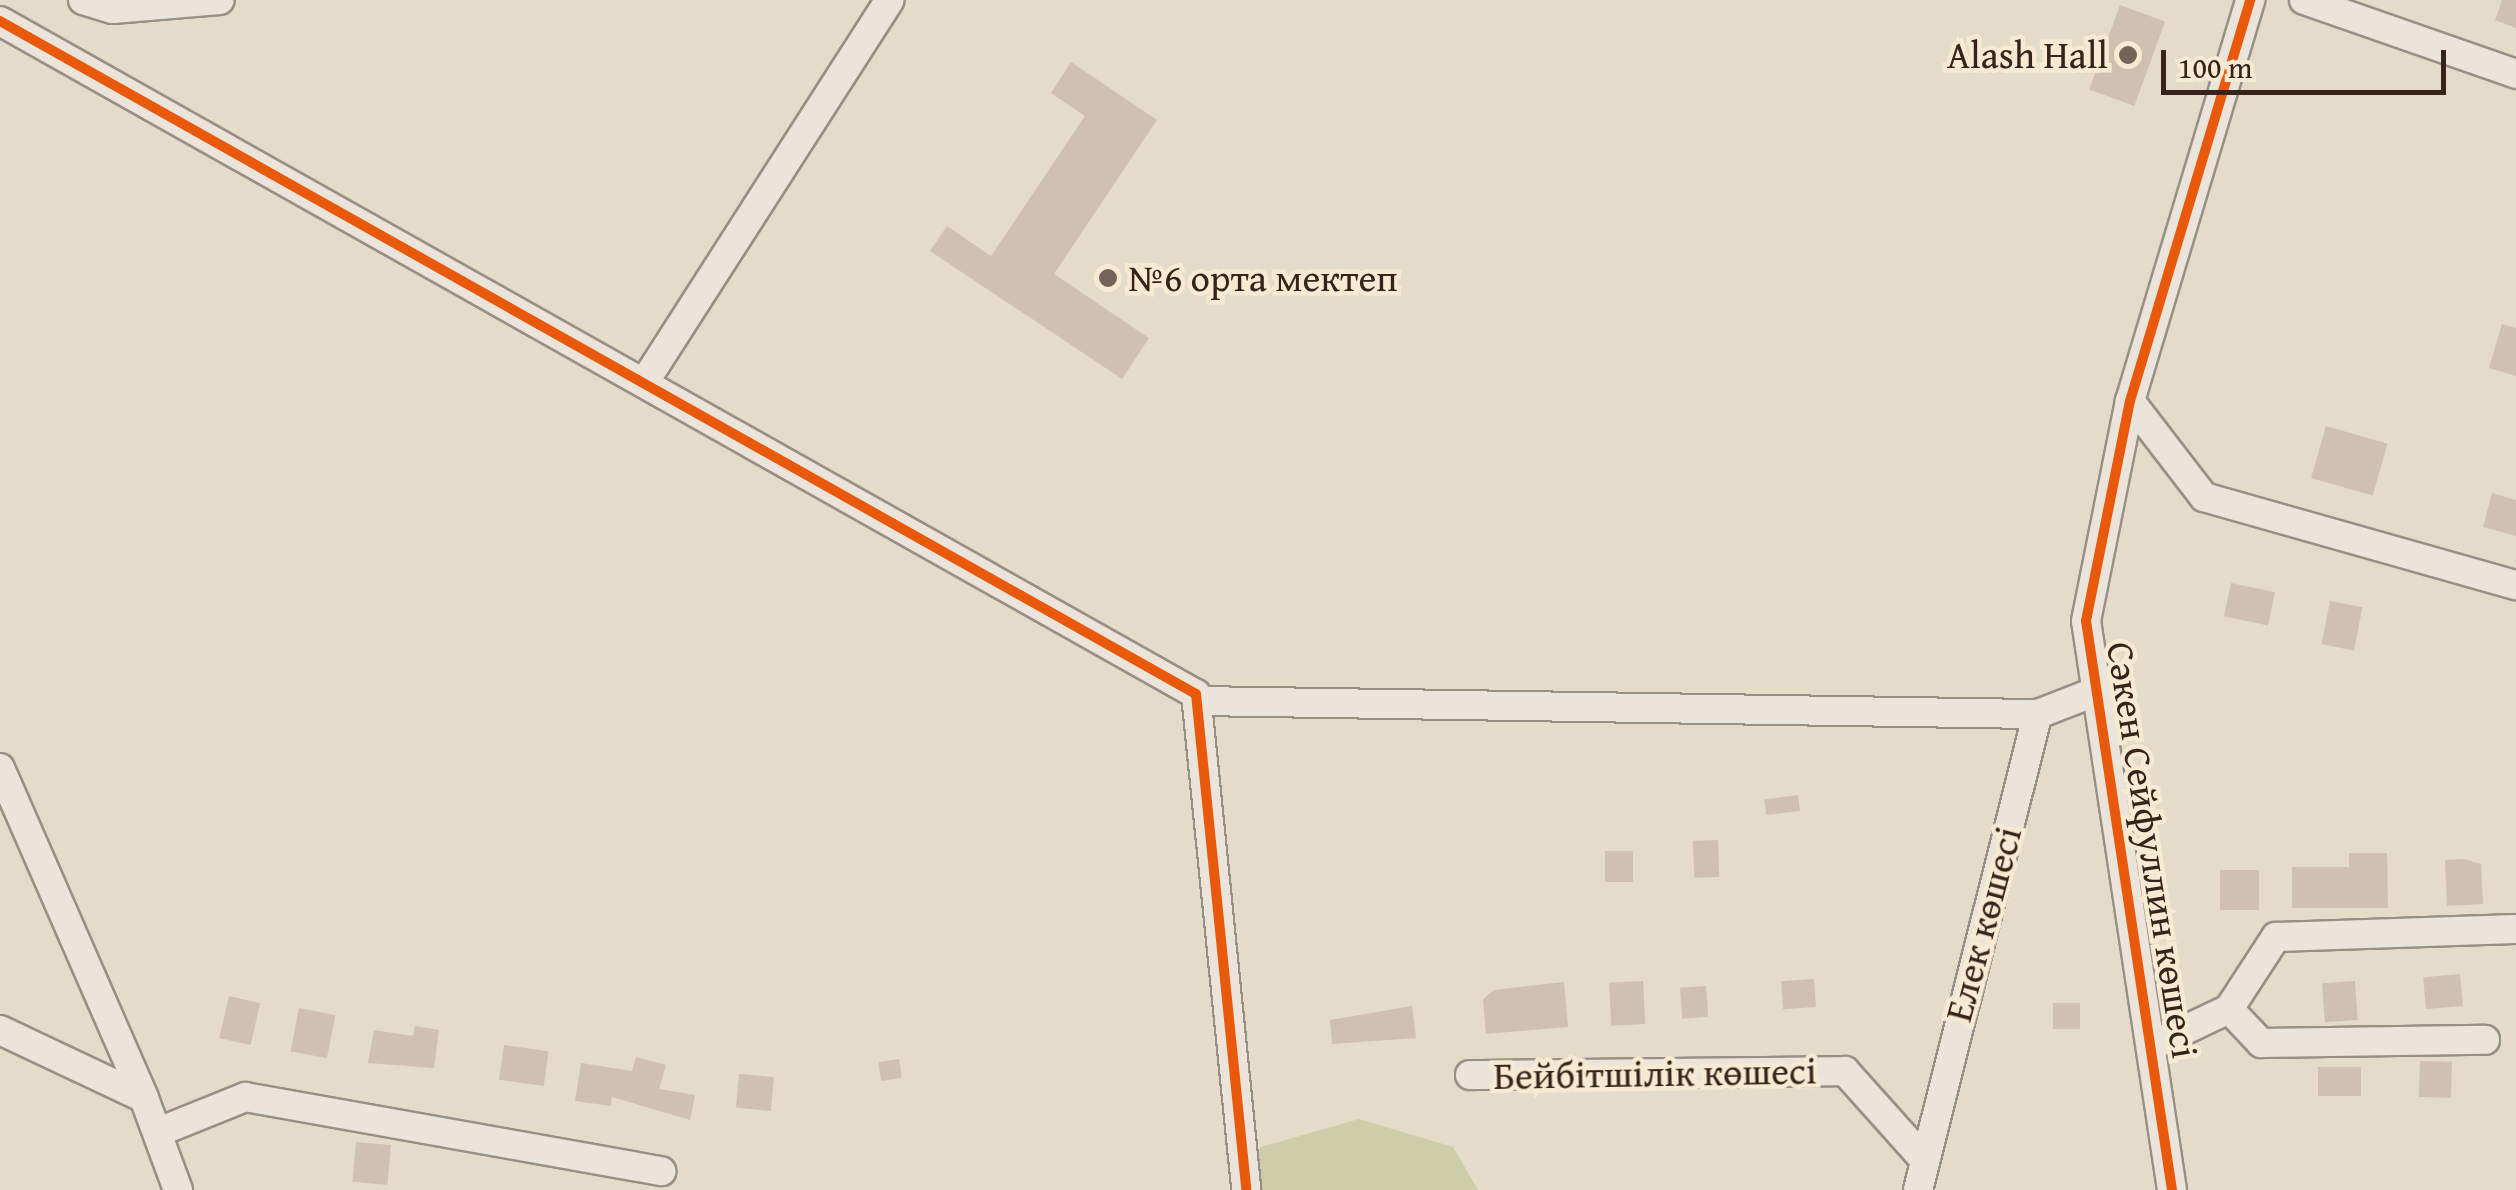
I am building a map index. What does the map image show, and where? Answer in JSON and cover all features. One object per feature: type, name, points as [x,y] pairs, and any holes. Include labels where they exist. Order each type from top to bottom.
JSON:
[{"type":"street","points":[[83,0],[116,4],[220,0]]},
{"type":"street","points":[[647,378],[890,0]]},
{"type":"street","name":"Сәкен Сейфуллин көшесі","points":[[2172,1190],[2092,693],[2086,621],[2130,401],[2250,0]]},
{"type":"street","points":[[2304,0],[2516,74]]},
{"type":"street","points":[[0,22],[647,378],[1197,701],[2038,714],[2092,693]]},
{"type":"street","points":[[2130,401],[2204,497],[2516,585]]},
{"type":"street","points":[[1197,701],[1246,1190]]},
{"type":"street","name":"Елек көшесі","points":[[1918,1190],[1922,1156],[2038,714]]},
{"type":"street","points":[[0,768],[161,1131],[178,1190]]},
{"type":"street","points":[[2151,1046],[2228,1009],[2276,937],[2516,929]]},
{"type":"street","points":[[2228,1009],[2261,1043],[2485,1040]]},
{"type":"street","points":[[0,1030],[144,1098]]},
{"type":"street","name":"Бейбітшілік көшесі","points":[[1470,1075],[1846,1071],[1922,1156]]},
{"type":"street","points":[[161,1131],[245,1097],[662,1171]]},
{"type":"green space","points":[[1359,1119],[1453,1147],[1478,1190],[1230,1190],[1261,1147]]},
{"type":"building","points":[[2502,0],[2516,0],[2516,28],[2495,20]]},
{"type":"building","name":"Alash Hall","points":[[2120,5],[2165,21],[2134,106],[2089,90]]},
{"type":"building","points":[[1071,62],[1157,120],[1054,274],[1149,338],[1122,379],[930,251],[947,226],[991,256],[1085,116],[1051,93]]},
{"type":"building","points":[[2502,324],[2516,328],[2516,376],[2489,368]]},
{"type":"building","points":[[2326,426],[2388,444],[2373,496],[2311,478]]},
{"type":"building","points":[[2492,493],[2516,500],[2516,536],[2483,527]]},
{"type":"building","points":[[2231,583],[2275,592],[2268,626],[2224,616]]},
{"type":"building","points":[[2330,601],[2362,607],[2354,650],[2322,644]]},
{"type":"building","points":[[1798,795],[1800,811],[1766,815],[1764,799]]},
{"type":"building","points":[[1718,840],[1719,877],[1694,878],[1693,841]]},
{"type":"building","points":[[1605,851],[1633,851],[1633,882],[1605,882]]},
{"type":"building","points":[[2349,853],[2387,853],[2388,908],[2292,908],[2292,867],[2349,867]]},
{"type":"building","points":[[2464,859],[2481,864],[2483,904],[2447,906],[2445,860]]},
{"type":"building","points":[[2220,870],[2259,870],[2259,910],[2220,910]]},
{"type":"building","points":[[2460,974],[2463,1006],[2426,1009],[2423,977]]},
{"type":"building","points":[[1814,979],[1816,1007],[1783,1009],[1781,981]]},
{"type":"building","points":[[1643,981],[1645,1024],[1611,1026],[1609,983]]},
{"type":"building","points":[[2355,981],[2358,1020],[2325,1022],[2322,983]]},
{"type":"building","points":[[1564,982],[1568,1027],[1486,1034],[1483,999],[1494,990]]},
{"type":"building","points":[[1706,986],[1708,1017],[1682,1019],[1680,988]]},
{"type":"building","points":[[229,996],[260,1003],[251,1045],[219,1038]]},
{"type":"building","points":[[2053,1003],[2080,1003],[2080,1029],[2053,1029]]},
{"type":"building","points":[[1412,1006],[1416,1038],[1332,1044],[1330,1020]]},
{"type":"building","points":[[299,1008],[335,1015],[327,1058],[291,1051]]},
{"type":"building","points":[[415,1026],[439,1030],[434,1068],[368,1063],[374,1030],[413,1036]]},
{"type":"building","points":[[504,1045],[549,1051],[544,1086],[499,1080]]},
{"type":"building","points":[[636,1057],[666,1065],[659,1089],[695,1095],[690,1120],[612,1097],[611,1106],[575,1101],[581,1063],[632,1071]]},
{"type":"building","points":[[899,1059],[902,1078],[881,1081],[878,1062]]},
{"type":"building","points":[[2420,1061],[2452,1062],[2451,1098],[2419,1097]]},
{"type":"building","points":[[2318,1067],[2361,1067],[2361,1096],[2318,1096]]},
{"type":"building","points":[[739,1074],[774,1077],[771,1111],[736,1108]]},
{"type":"building","points":[[356,1142],[391,1145],[387,1185],[353,1182]]},
{"type":"cycle path","points":[[2172,1190],[2086,621],[2130,401],[2250,0]]},
{"type":"cycle path","points":[[0,21],[1196,694],[1246,1190]]},
{"type":"place","name":"Alash Hall","points":[[2128,55]]},
{"type":"place","name":"№6 орта мектеп","points":[[1108,278]]}]
